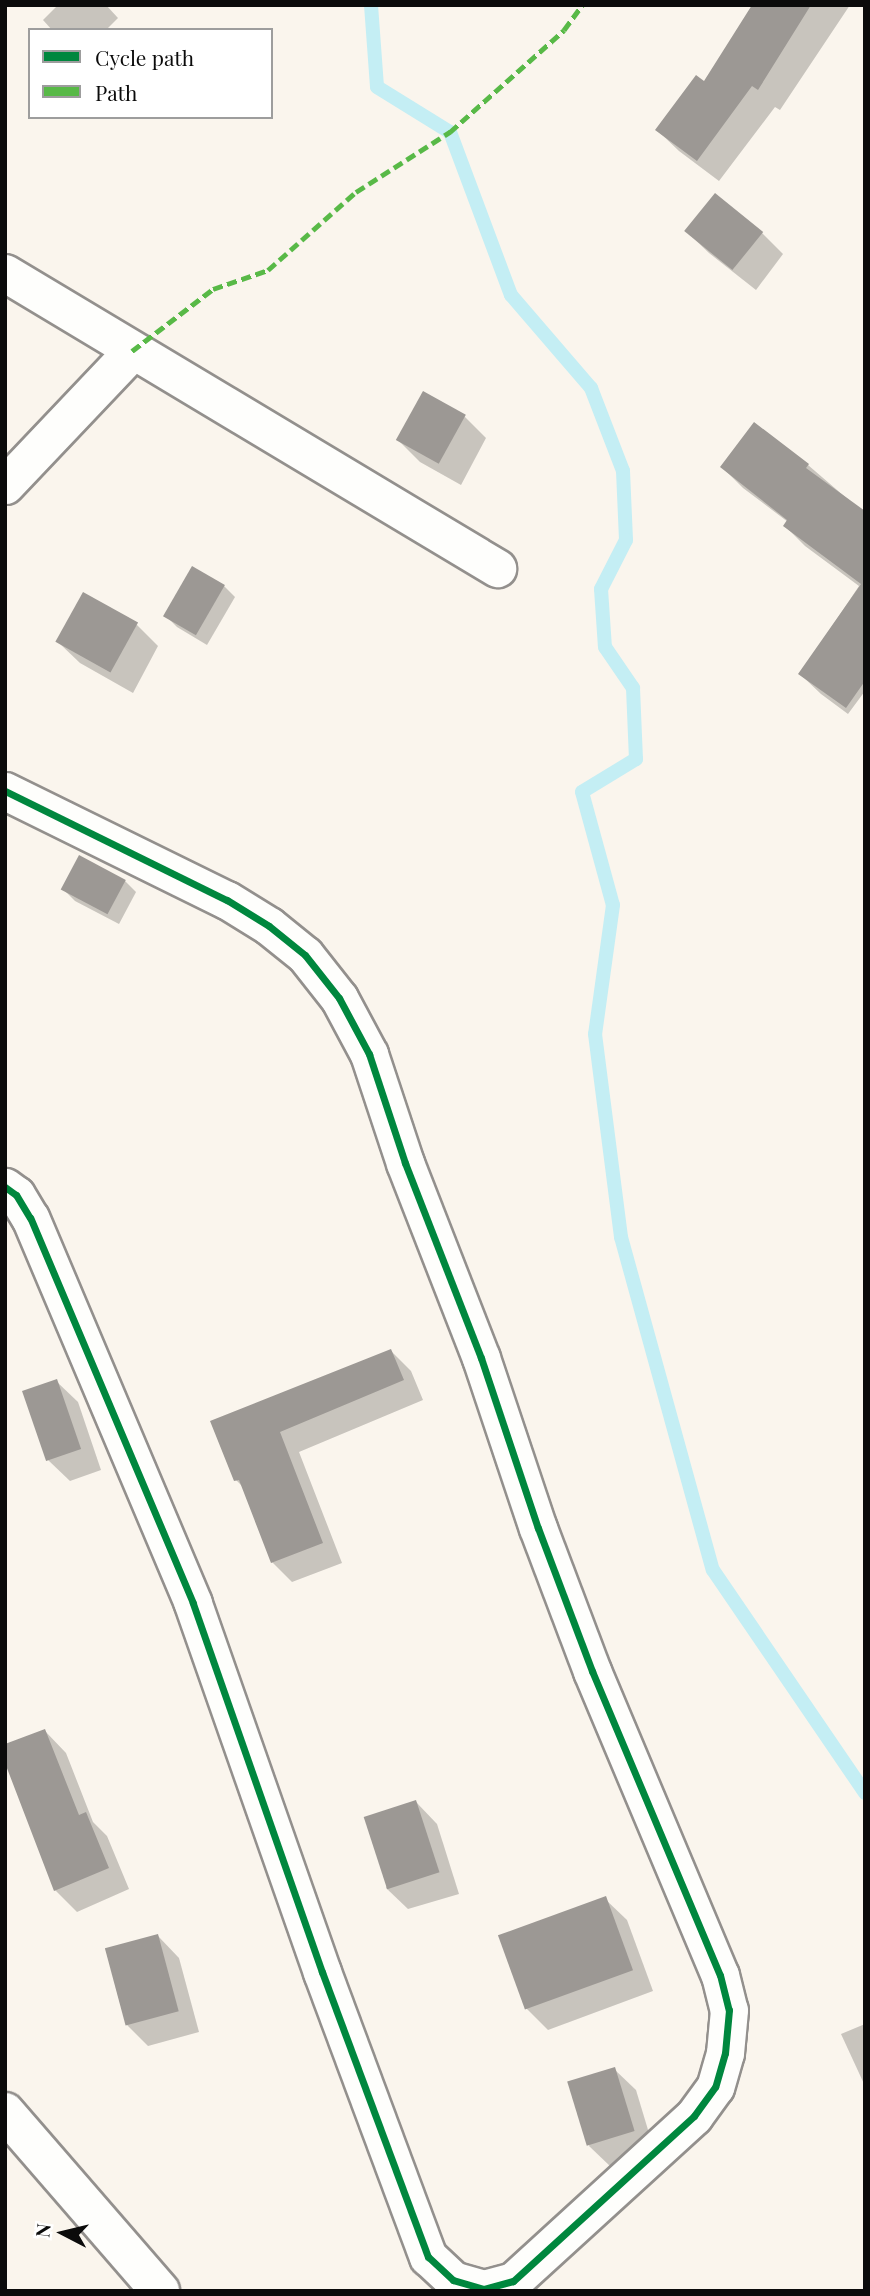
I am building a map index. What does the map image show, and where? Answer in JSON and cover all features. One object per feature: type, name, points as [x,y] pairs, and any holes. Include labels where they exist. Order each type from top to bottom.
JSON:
[{"type":"street","points":[[5,273],[497,568]]},
{"type":"street","points":[[5,485],[132,351]]},
{"type":"street","points":[[5,791],[238,906],[305,956],[339,998],[369,1054],[405,1163],[481,1358],[538,1528],[592,1671],[720,1975],[729,2010],[725,2053],[715,2087],[694,2116],[513,2281],[484,2289],[453,2280],[428,2257],[317,1959],[193,1603],[30,1218],[16,1195],[5,1187]]},
{"type":"street","points":[[5,2112],[160,2291]]},
{"type":"building","points":[[752,5],[811,5],[758,90],[752,86],[697,161],[655,130],[696,75],[704,81]]},
{"type":"building","points":[[715,193],[763,232],[732,270],[684,231]]},
{"type":"building","points":[[423,391],[466,415],[439,464],[396,440]]},
{"type":"building","points":[[754,422],[809,464],[806,468],[865,511],[865,681],[846,708],[798,674],[861,584],[783,526],[787,520],[720,467]]},
{"type":"building","points":[[192,566],[225,585],[196,635],[163,616]]},
{"type":"building","points":[[83,592],[138,623],[110,672],[55,642]]},
{"type":"building","points":[[79,855],[126,880],[107,914],[61,889]]},
{"type":"building","points":[[391,1349],[404,1380],[280,1432],[323,1543],[271,1563],[239,1480],[234,1481],[210,1421]]},
{"type":"building","points":[[57,1379],[81,1449],[46,1461],[22,1391]]},
{"type":"building","points":[[45,1729],[79,1815],[86,1812],[109,1868],[54,1891],[5,1763],[5,1744]]},
{"type":"building","points":[[416,1800],[439,1872],[387,1889],[364,1817]]},
{"type":"building","points":[[606,1896],[633,1970],[525,2010],[498,1935]]},
{"type":"building","points":[[158,1934],[179,2011],[126,2026],[105,1948]]},
{"type":"building","points":[[615,2067],[635,2131],[587,2146],[567,2082]]},
{"type":"waterway","points":[[371,5],[377,87],[450,132],[511,295],[591,388],[623,471],[626,540],[601,589],[605,647],[633,688],[636,759],[582,792],[613,905],[595,1034],[621,1237],[713,1570],[865,1793]]},
{"type":"marked path","points":[[132,351],[213,289],[268,270],[356,192],[450,132],[564,30],[582,5]]},
{"type":"cycle path","points":[[5,791],[227,900],[269,926],[305,955],[339,998],[369,1054],[405,1163],[481,1358],[538,1528],[592,1671],[720,1975],[729,2010],[725,2053],[715,2087],[694,2116],[513,2281],[484,2289],[453,2280],[428,2257],[322,1972],[193,1603],[30,1218],[16,1195],[5,1187]]}]
